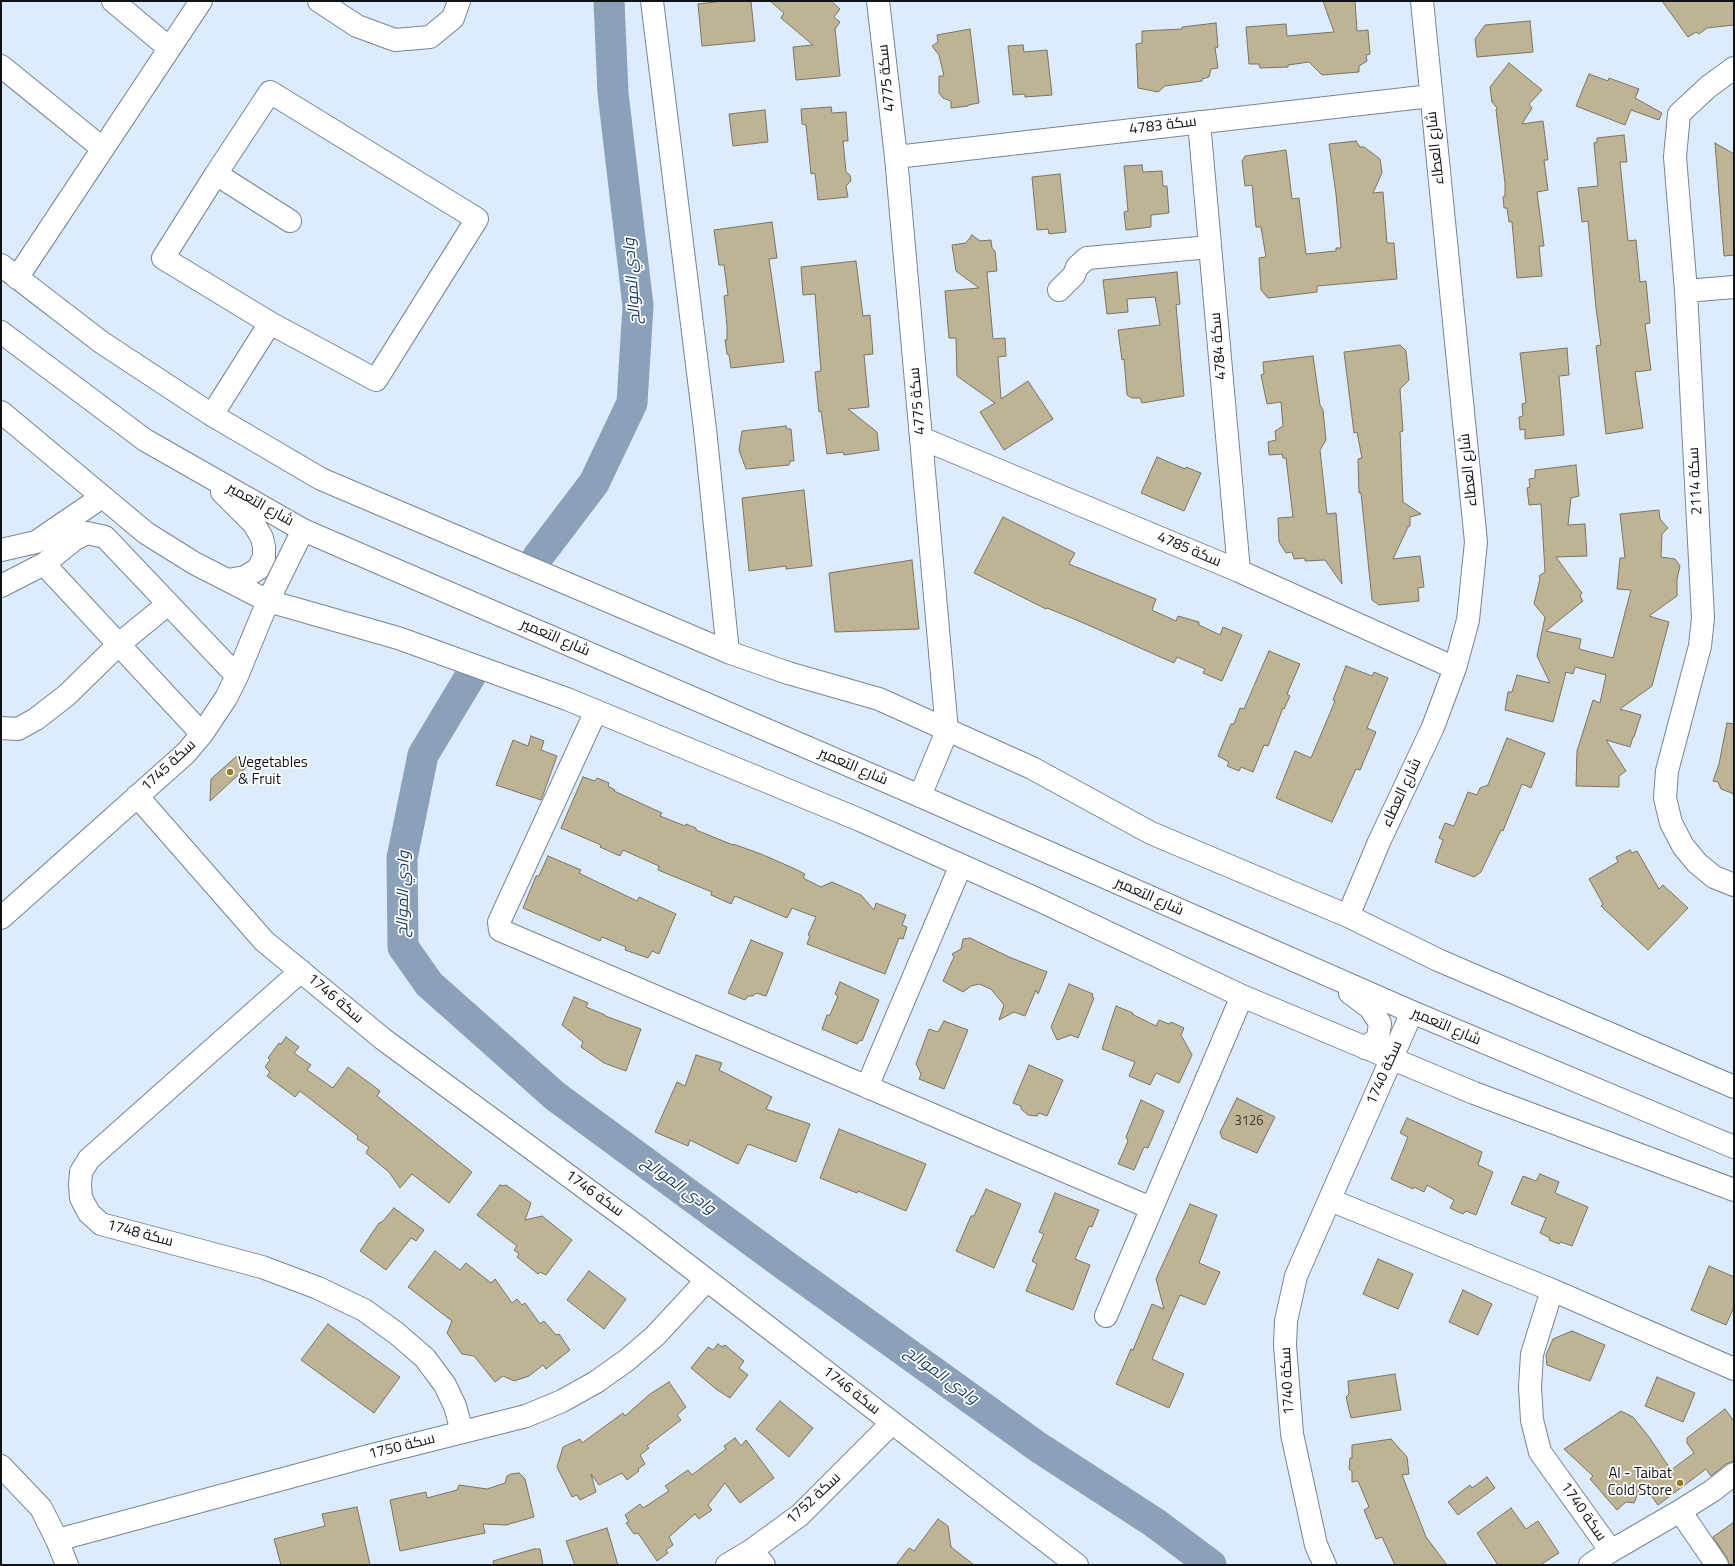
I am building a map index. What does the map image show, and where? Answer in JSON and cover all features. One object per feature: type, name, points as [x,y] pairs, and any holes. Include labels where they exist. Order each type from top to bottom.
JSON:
[{"type":"street","points":[[114,1],[169,48]]},
{"type":"street","points":[[201,1],[102,148],[9,272],[102,342],[212,415],[321,479],[728,652],[788,673],[879,699],[947,731],[1032,768],[1151,834],[1348,916],[1438,960],[1734,1087]]},
{"type":"street","points":[[319,1],[357,26],[395,40],[430,37],[453,18],[459,1]]},
{"type":"street","points":[[652,1],[704,422],[728,652]]},
{"type":"street","name":"سكة 4775","points":[[878,1],[896,157],[947,731],[920,796]]},
{"type":"street","name":"شارع العطاء","points":[[1348,916],[1379,842],[1433,727],[1455,668],[1468,620],[1476,542],[1422,1]]},
{"type":"street","points":[[1,66],[102,148]]},
{"type":"street","name":"سكة 2114","points":[[1734,68],[1708,87],[1678,114],[1675,157],[1686,291],[1703,618],[1700,646],[1666,771],[1665,798],[1671,823],[1682,846],[1697,863],[1714,877],[1734,885]]},
{"type":"street","points":[[270,92],[477,219],[376,380],[270,323],[163,258],[270,92]]},
{"type":"street","name":"سكة 4783","points":[[896,157],[1431,96]]},
{"type":"street","name":"سكة 4784","points":[[1199,122],[1239,571]]},
{"type":"street","points":[[216,174],[290,221]]},
{"type":"street","points":[[1059,290],[1074,275],[1077,267],[1086,258],[1210,246]]},
{"type":"street","points":[[1686,291],[1734,287]]},
{"type":"street","points":[[212,415],[270,323]]},
{"type":"street","name":"شارع التعمير","points":[[1,332],[144,440],[303,530],[920,796],[1412,1012],[1734,1147]]},
{"type":"street","points":[[1,412],[146,533],[194,563],[268,601],[398,638],[560,696],[860,820],[1041,901],[1242,996],[1365,1048],[1474,1093],[1734,1190]]},
{"type":"street","name":"سكة 4785","points":[[921,438],[1239,571],[1455,668]]},
{"type":"street","points":[[207,475],[254,524],[262,538],[264,547],[264,557],[258,569],[245,577],[228,580]]},
{"type":"street","points":[[1,550],[36,542],[102,497]]},
{"type":"street","name":"سكة 1745","points":[[1,918],[186,753],[202,734],[226,698],[237,676],[268,601],[303,530]]},
{"type":"street","points":[[1,586],[44,564],[75,539],[87,534],[105,538],[237,676]]},
{"type":"street","points":[[44,564],[202,734]]},
{"type":"street","points":[[1,728],[18,729],[36,719],[67,695],[119,644],[168,604]]},
{"type":"street","points":[[596,711],[499,922],[500,930],[1150,1208]]},
{"type":"street","name":"سكة 1746","points":[[137,796],[264,941],[383,1039],[638,1227],[1077,1565]]},
{"type":"street","points":[[867,1087],[961,865]]},
{"type":"street","name":"سكة 1748","points":[[301,971],[89,1159],[81,1172],[81,1198],[89,1213],[101,1224],[262,1267],[318,1288],[364,1310],[396,1333],[425,1358],[445,1385],[455,1406],[462,1432]]},
{"type":"street","points":[[1336,979],[1354,997],[1370,1008],[1380,1023],[1378,1038],[1365,1048]]},
{"type":"street","points":[[1106,1316],[1150,1208],[1242,996]]},
{"type":"street","name":"سكة 1740","points":[[1325,1565],[1316,1545],[1295,1455],[1289,1413],[1285,1345],[1286,1321],[1296,1276],[1412,1012]]},
{"type":"street","points":[[1330,1200],[1552,1290],[1734,1369]]},
{"type":"street","name":"سكة 1750","points":[[57,1540],[526,1416],[562,1401],[596,1382],[626,1360],[655,1336],[707,1280]]},
{"type":"street","name":"سكة 1740","points":[[1552,1290],[1532,1354],[1530,1387],[1532,1420],[1540,1452],[1611,1551]]},
{"type":"street","name":"سكة 1752","points":[[727,1565],[758,1557],[892,1422]]},
{"type":"street","points":[[1,1466],[41,1508],[57,1540],[67,1565]]},
{"type":"street","name":"سكة 1740","points":[[1590,1565],[1712,1491],[1734,1474]]},
{"type":"street","points":[[1680,1511],[1717,1565]]},
{"type":"building","points":[[723,1],[751,1],[755,41],[702,46],[698,4]]},
{"type":"building","points":[[770,1],[831,1],[840,9],[834,17],[840,22],[835,29],[840,76],[796,80],[793,47],[813,45],[781,18],[784,13]]},
{"type":"building","points":[[1323,1],[1355,1],[1357,31],[1368,30],[1370,54],[1366,55],[1367,61],[1359,66],[1359,72],[1322,75],[1309,62],[1288,65],[1288,67],[1260,68],[1259,64],[1249,64],[1246,27],[1286,24],[1287,36],[1334,32]]},
{"type":"building","points":[[1662,1],[1734,1],[1734,25],[1707,28],[1699,34],[1696,32],[1688,37]]},
{"type":"building","points":[[1530,21],[1533,52],[1477,57],[1475,39],[1485,25]]},
{"type":"building","points":[[1216,23],[1218,47],[1215,48],[1218,68],[1211,69],[1209,77],[1202,79],[1202,81],[1165,86],[1158,92],[1138,88],[1136,44],[1142,43],[1142,31],[1182,29],[1182,27]]},
{"type":"building","points":[[970,29],[979,103],[951,108],[951,101],[943,98],[939,93],[939,76],[944,76],[939,55],[932,46],[938,42],[937,35]]},
{"type":"building","points":[[1023,45],[1024,52],[1047,50],[1052,95],[1025,97],[1025,94],[1013,95],[1008,46]]},
{"type":"building","points":[[1509,63],[1542,90],[1529,104],[1532,108],[1522,124],[1543,121],[1548,160],[1544,160],[1548,190],[1537,192],[1544,246],[1539,246],[1542,276],[1517,278],[1512,222],[1509,222],[1507,208],[1504,208],[1503,197],[1505,196],[1505,183],[1496,110],[1497,108],[1492,102],[1490,87]]},
{"type":"building","points":[[1589,74],[1608,81],[1609,78],[1639,89],[1635,98],[1662,113],[1659,120],[1631,110],[1625,125],[1576,106]]},
{"type":"building","points":[[831,107],[832,113],[846,112],[848,141],[843,141],[846,172],[850,175],[851,181],[846,186],[848,197],[818,200],[815,173],[811,174],[806,125],[802,124],[801,109]]},
{"type":"building","points":[[765,110],[768,142],[733,146],[729,114]]},
{"type":"building","points":[[1624,135],[1627,162],[1620,162],[1628,241],[1636,240],[1640,282],[1646,281],[1650,323],[1645,324],[1651,370],[1635,372],[1643,428],[1606,434],[1596,346],[1601,345],[1588,221],[1582,222],[1578,188],[1598,186],[1594,143],[1597,142],[1597,138]]},
{"type":"building","points":[[1356,141],[1360,147],[1364,147],[1380,159],[1382,173],[1373,193],[1383,192],[1387,243],[1394,243],[1397,279],[1317,286],[1317,292],[1268,298],[1261,290],[1259,258],[1266,257],[1261,227],[1256,227],[1252,185],[1245,186],[1242,161],[1245,156],[1286,150],[1292,199],[1299,198],[1306,254],[1336,251],[1336,248],[1341,248],[1336,194],[1329,144]]},
{"type":"building","points":[[1715,143],[1734,154],[1734,255],[1724,256]]},
{"type":"building","points":[[1142,165],[1143,172],[1162,171],[1163,186],[1167,186],[1169,213],[1151,215],[1151,227],[1126,230],[1124,212],[1128,211],[1124,166]]},
{"type":"building","points":[[1060,174],[1066,232],[1049,234],[1048,229],[1037,230],[1032,177]]},
{"type":"building","points":[[772,222],[777,258],[769,259],[784,362],[731,368],[725,340],[727,340],[727,326],[724,296],[728,295],[724,265],[719,265],[714,230]]},
{"type":"building","points":[[972,235],[980,241],[991,240],[992,248],[995,251],[997,271],[987,272],[993,339],[1005,338],[1006,356],[998,357],[1001,399],[1028,381],[1053,419],[1004,450],[980,412],[995,403],[957,376],[956,338],[949,338],[945,291],[979,288],[956,271],[952,245],[966,243]]},
{"type":"building","points":[[856,261],[863,316],[870,315],[873,354],[864,355],[869,407],[848,409],[877,432],[879,450],[844,455],[843,452],[827,454],[821,411],[819,412],[815,372],[821,371],[815,294],[803,295],[801,267]]},
{"type":"building","points":[[1177,272],[1180,304],[1176,305],[1184,396],[1142,403],[1140,398],[1132,398],[1127,395],[1124,359],[1122,360],[1118,330],[1160,325],[1155,297],[1127,299],[1128,312],[1107,314],[1103,280]]},
{"type":"building","points":[[1400,345],[1406,351],[1409,380],[1400,389],[1403,431],[1400,432],[1403,502],[1421,514],[1410,517],[1410,526],[1408,527],[1393,559],[1420,556],[1424,587],[1418,588],[1419,601],[1379,605],[1372,600],[1361,493],[1359,493],[1358,459],[1362,458],[1357,432],[1354,433],[1344,352]]},
{"type":"building","points":[[1567,348],[1569,375],[1559,376],[1564,435],[1525,439],[1525,429],[1520,430],[1519,417],[1523,416],[1522,404],[1526,403],[1520,353]]},
{"type":"building","points":[[1313,356],[1320,405],[1323,410],[1326,440],[1320,450],[1327,514],[1336,513],[1342,584],[1325,560],[1305,561],[1305,558],[1294,559],[1292,552],[1286,553],[1279,542],[1278,518],[1293,517],[1286,458],[1283,458],[1282,454],[1269,455],[1268,442],[1276,440],[1275,431],[1283,426],[1281,402],[1267,404],[1261,375],[1264,374],[1263,362]]},
{"type":"building","points":[[786,426],[787,429],[791,429],[794,461],[790,461],[789,465],[746,469],[739,450],[742,431]]},
{"type":"building","points":[[1157,457],[1185,469],[1186,467],[1201,473],[1184,511],[1141,493]]},
{"type":"building","points":[[1576,465],[1579,496],[1571,498],[1568,525],[1585,524],[1587,556],[1556,557],[1582,593],[1580,596],[1583,601],[1546,631],[1581,639],[1579,649],[1613,658],[1631,590],[1617,589],[1620,558],[1625,558],[1620,514],[1659,510],[1660,519],[1668,528],[1662,534],[1661,557],[1675,559],[1680,566],[1677,579],[1677,596],[1649,616],[1669,622],[1652,686],[1620,709],[1641,715],[1630,747],[1606,740],[1626,771],[1619,776],[1619,787],[1576,786],[1577,751],[1593,700],[1600,703],[1606,675],[1575,667],[1573,674],[1566,672],[1553,722],[1505,710],[1508,692],[1512,692],[1517,675],[1550,683],[1537,656],[1545,617],[1534,604],[1540,579],[1539,576],[1545,572],[1541,504],[1529,505],[1527,488],[1530,487],[1529,479],[1535,478],[1535,470]]},
{"type":"building","points":[[804,490],[812,566],[786,569],[786,566],[749,571],[742,498]]},
{"type":"building","points":[[1003,517],[1075,553],[1069,564],[1156,599],[1152,610],[1176,621],[1178,616],[1199,622],[1199,625],[1220,635],[1223,627],[1242,635],[1222,681],[1203,673],[1205,669],[1177,657],[1174,663],[1079,621],[1047,608],[1046,609],[974,573]]},
{"type":"building","points":[[912,560],[919,629],[835,632],[829,573]]},
{"type":"building","points":[[1269,651],[1300,664],[1287,694],[1290,696],[1284,709],[1283,708],[1268,746],[1264,745],[1253,772],[1241,767],[1239,771],[1227,766],[1229,762],[1218,756],[1231,724],[1234,724],[1240,708],[1244,709]]},
{"type":"building","points":[[1346,666],[1372,676],[1374,672],[1388,678],[1367,728],[1376,732],[1360,770],[1356,769],[1332,822],[1276,798],[1295,751],[1311,758],[1335,701],[1333,700]]},
{"type":"building","points":[[1727,723],[1734,724],[1734,794],[1721,789],[1718,782],[1713,781],[1719,764]]},
{"type":"building","points":[[531,736],[544,741],[541,750],[557,756],[541,800],[496,785],[513,740],[528,746]]},
{"type":"building","points":[[1507,738],[1545,753],[1531,788],[1522,784],[1503,831],[1501,830],[1481,872],[1474,877],[1435,862],[1443,840],[1439,838],[1445,823],[1454,826],[1468,792],[1477,795],[1480,788],[1488,785]]},
{"type":"building","name":"Vegetables & Fruit","points":[[238,755],[248,766],[210,801],[211,779]]},
{"type":"building","points":[[583,777],[595,781],[597,778],[609,783],[608,786],[615,790],[614,791],[662,813],[660,816],[685,826],[686,824],[696,828],[696,830],[733,845],[761,854],[793,868],[805,874],[803,878],[821,887],[832,882],[861,895],[874,910],[876,903],[906,915],[902,925],[907,927],[903,939],[899,938],[885,974],[807,944],[810,936],[808,935],[816,917],[792,908],[787,918],[735,896],[731,904],[711,895],[712,892],[658,870],[659,866],[623,850],[620,856],[600,847],[601,845],[561,828]]},
{"type":"building","points":[[1630,850],[1632,853],[1637,851],[1659,889],[1663,885],[1688,908],[1648,950],[1601,906],[1603,904],[1589,879],[1618,862],[1616,857]]},
{"type":"building","points":[[548,856],[581,870],[579,873],[637,901],[639,897],[676,914],[659,954],[652,951],[648,958],[625,950],[626,947],[602,937],[600,941],[523,908],[536,876],[539,876]]},
{"type":"building","points":[[970,938],[1009,957],[1047,972],[1038,994],[1036,990],[1025,1016],[1014,1012],[999,1020],[1004,1005],[991,989],[979,984],[971,986],[963,992],[943,981],[954,957],[952,954],[961,949],[963,939]]},
{"type":"building","points":[[751,940],[783,953],[766,996],[756,993],[753,996],[748,996],[745,1000],[728,993]]},
{"type":"building","points":[[840,982],[879,1000],[862,1041],[860,1040],[857,1044],[822,1029],[827,1015],[830,1015],[838,996],[835,994]]},
{"type":"building","points":[[1069,984],[1093,994],[1092,997],[1094,998],[1078,1038],[1071,1035],[1057,1040],[1051,1027]]},
{"type":"building","points":[[574,997],[588,1003],[586,1007],[605,1016],[641,1029],[626,1071],[604,1063],[581,1047],[583,1042],[562,1025]]},
{"type":"building","points":[[1116,1006],[1133,1013],[1132,1014],[1156,1026],[1159,1020],[1169,1024],[1171,1022],[1184,1028],[1181,1035],[1192,1055],[1179,1083],[1156,1073],[1150,1085],[1129,1076],[1135,1062],[1102,1049]]},
{"type":"building","points":[[944,1021],[968,1030],[944,1089],[919,1079],[921,1074],[916,1064],[929,1029],[938,1032]]},
{"type":"building","points":[[286,1037],[299,1047],[294,1053],[311,1065],[307,1070],[333,1088],[348,1067],[380,1091],[377,1096],[472,1172],[449,1203],[412,1174],[400,1188],[389,1172],[366,1153],[369,1147],[357,1139],[358,1136],[300,1091],[295,1097],[267,1076],[270,1072],[265,1067],[270,1060],[268,1058],[279,1043],[281,1044]]},
{"type":"building","points":[[696,1055],[722,1063],[719,1070],[772,1097],[766,1109],[810,1124],[796,1162],[748,1144],[738,1164],[690,1140],[688,1146],[655,1132],[677,1082],[685,1086]]},
{"type":"building","points":[[1029,1065],[1063,1080],[1047,1116],[1039,1113],[1037,1116],[1028,1115],[1021,1109],[1021,1106],[1013,1103]]},
{"type":"building","points":[[1237,1098],[1275,1117],[1257,1153],[1222,1138],[1220,1132]]},
{"type":"building","points":[[1141,1100],[1164,1111],[1148,1148],[1144,1147],[1134,1170],[1118,1164],[1128,1141],[1126,1137]]},
{"type":"building","points":[[1407,1118],[1482,1152],[1478,1165],[1493,1172],[1476,1215],[1466,1211],[1463,1214],[1450,1208],[1454,1200],[1427,1185],[1424,1192],[1414,1187],[1413,1189],[1391,1179],[1408,1137],[1400,1133]]},
{"type":"building","points":[[839,1129],[926,1164],[906,1211],[858,1191],[857,1193],[820,1178]]},
{"type":"building","points":[[1540,1174],[1559,1182],[1555,1193],[1588,1207],[1572,1246],[1561,1242],[1559,1244],[1549,1240],[1550,1238],[1540,1233],[1546,1218],[1511,1204],[1523,1176],[1536,1181]]},
{"type":"building","points":[[500,1185],[506,1185],[531,1203],[525,1220],[542,1216],[572,1240],[546,1275],[540,1272],[538,1274],[517,1257],[519,1254],[514,1250],[517,1246],[477,1215]]},
{"type":"building","points":[[986,1189],[1021,1204],[994,1268],[956,1251],[971,1216],[974,1216]]},
{"type":"building","points":[[1055,1193],[1099,1210],[1092,1227],[1089,1226],[1075,1259],[1090,1265],[1073,1310],[1026,1291],[1037,1264],[1032,1261],[1044,1234],[1039,1232]]},
{"type":"building","points":[[1190,1204],[1217,1215],[1199,1263],[1220,1272],[1205,1305],[1180,1295],[1152,1359],[1184,1374],[1169,1408],[1116,1384],[1131,1349],[1133,1350],[1152,1304],[1164,1309],[1156,1279]]},
{"type":"building","points":[[394,1208],[424,1230],[416,1241],[411,1238],[386,1270],[360,1251],[379,1223],[382,1222]]},
{"type":"building","points":[[435,1251],[460,1270],[466,1263],[491,1283],[495,1279],[512,1303],[517,1299],[522,1305],[525,1303],[540,1324],[544,1321],[556,1335],[559,1334],[570,1350],[546,1369],[543,1365],[529,1376],[514,1381],[503,1376],[495,1382],[474,1356],[462,1354],[447,1333],[452,1321],[408,1287]]},
{"type":"building","points":[[1378,1259],[1413,1274],[1398,1309],[1363,1294]]},
{"type":"building","points":[[1709,1266],[1734,1277],[1734,1307],[1726,1325],[1691,1310]]},
{"type":"building","points":[[589,1271],[626,1299],[604,1329],[567,1300]]},
{"type":"building","points":[[1463,1290],[1492,1304],[1478,1335],[1449,1322]]},
{"type":"building","points":[[328,1324],[400,1377],[374,1413],[301,1360]]},
{"type":"building","points":[[1572,1331],[1605,1345],[1590,1381],[1547,1365],[1546,1355],[1553,1339]]},
{"type":"building","points":[[718,1344],[722,1347],[725,1345],[744,1361],[739,1368],[748,1375],[730,1398],[716,1389],[691,1368],[708,1347],[713,1350]]},
{"type":"building","points":[[1395,1374],[1401,1410],[1351,1418],[1346,1397],[1349,1394],[1348,1381]]},
{"type":"building","points":[[1657,1377],[1695,1393],[1683,1422],[1645,1406]]},
{"type":"building","points":[[669,1382],[686,1407],[677,1415],[681,1420],[647,1446],[649,1448],[640,1455],[645,1464],[638,1469],[639,1471],[627,1480],[622,1473],[599,1485],[591,1474],[596,1492],[580,1500],[577,1495],[572,1497],[557,1467],[563,1447],[580,1439],[582,1443],[623,1413],[625,1416],[650,1394]]},
{"type":"building","points":[[780,1401],[813,1428],[789,1457],[756,1429]]},
{"type":"building","points":[[1725,1409],[1734,1421],[1734,1461],[1726,1464],[1711,1476],[1706,1469],[1658,1505],[1642,1483],[1634,1503],[1626,1502],[1617,1510],[1590,1479],[1593,1476],[1564,1449],[1621,1411],[1633,1417],[1649,1437],[1671,1470],[1694,1453],[1687,1443],[1687,1438]]},
{"type":"building","points":[[735,1438],[741,1446],[746,1440],[774,1478],[740,1503],[725,1483],[708,1505],[712,1510],[699,1519],[695,1514],[669,1537],[673,1545],[666,1550],[668,1553],[657,1561],[638,1533],[634,1534],[626,1523],[629,1522],[625,1515],[640,1504],[643,1508],[669,1491],[665,1486],[688,1470],[692,1475],[726,1449],[724,1446]]},
{"type":"building","points":[[1391,1439],[1407,1457],[1409,1474],[1402,1475],[1426,1537],[1447,1565],[1395,1565],[1382,1537],[1376,1539],[1364,1510],[1369,1507],[1358,1481],[1352,1482],[1352,1471],[1349,1469],[1350,1458],[1352,1458],[1352,1445]]},
{"type":"building","points":[[519,1473],[525,1479],[534,1517],[506,1525],[483,1524],[485,1533],[400,1551],[390,1500],[426,1492],[427,1498],[457,1490],[459,1485],[487,1489],[505,1483],[507,1476],[511,1474]]},
{"type":"building","points":[[1487,1477],[1495,1488],[1458,1515],[1448,1502],[1470,1485],[1472,1488]]},
{"type":"building","points":[[357,1507],[370,1565],[281,1565],[274,1539],[325,1526],[322,1514]]},
{"type":"building","points":[[1511,1508],[1526,1529],[1538,1521],[1559,1553],[1540,1565],[1498,1565],[1477,1533]]},
{"type":"building","points":[[938,1519],[948,1526],[951,1547],[974,1565],[896,1565],[909,1548],[914,1551]]},
{"type":"building","points":[[1734,1522],[1734,1565],[1729,1565],[1727,1558],[1713,1537]]},
{"type":"building","points":[[607,1528],[618,1565],[575,1565],[566,1541]]},
{"type":"building","points":[[534,1549],[540,1549],[543,1565],[494,1565],[493,1561]]},
{"type":"waterway","name":"وادي الموالح","points":[[537,558],[594,483],[632,403],[638,306],[613,93],[609,1]]},
{"type":"waterway","name":"وادي الموالح","points":[[471,675],[423,755],[402,858],[403,947],[429,984],[555,1096],[786,1266],[1038,1447],[1155,1523],[1211,1565]]},
{"type":"place","name":"Vegetables & Fruit","points":[[230,772]]},
{"type":"place","name":"Al - Taibat Cold Store","points":[[1680,1483]]}]
